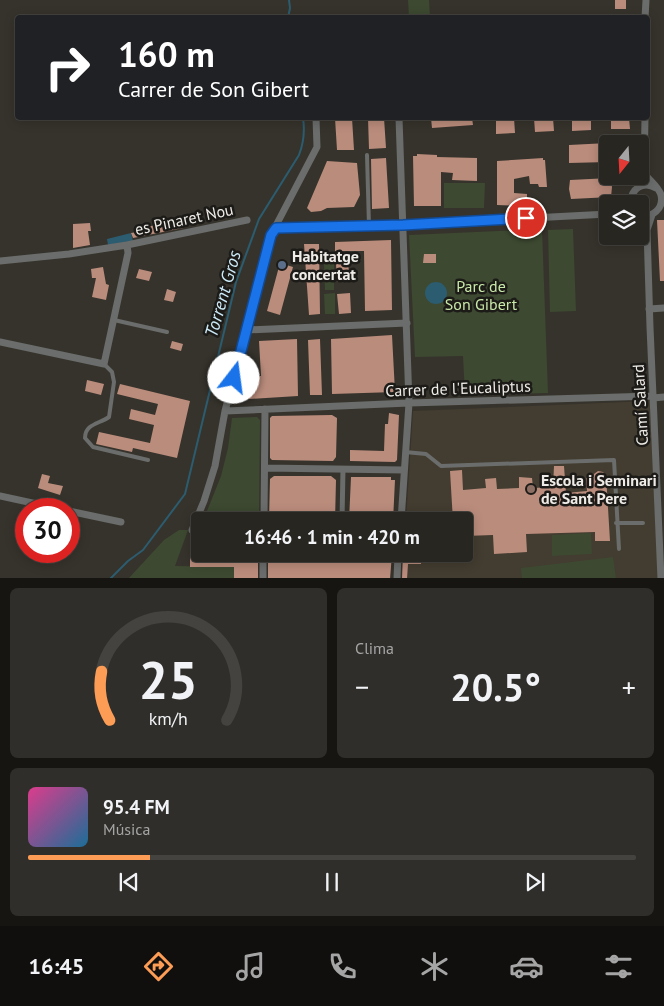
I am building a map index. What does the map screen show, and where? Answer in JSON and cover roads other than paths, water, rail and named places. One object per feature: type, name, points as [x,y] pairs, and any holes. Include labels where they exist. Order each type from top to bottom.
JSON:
[{"type":"street","points":[[645,15],[646,0]]},
{"type":"street","points":[[199,512],[215,466],[225,411],[271,235],[317,147],[316,120]]},
{"type":"street","points":[[399,120],[409,403],[402,512]]},
{"type":"street","points":[[645,120],[645,135]]},
{"type":"street","points":[[649,179],[663,197],[662,208],[652,215]]},
{"type":"street","points":[[632,195],[639,186],[648,184],[656,188]]},
{"type":"street","points":[[276,228],[403,225],[599,214]]},
{"type":"street","name":"Camí Salard","points":[[649,224],[652,215]]},
{"type":"street","name":"es Pinaret Nou","points":[[0,261],[69,254],[127,245],[247,220]]},
{"type":"street","name":"es Pinaret Nou","points":[[104,364],[128,253],[127,245]]},
{"type":"street","name":"Camí Salard","points":[[647,245],[653,397],[660,470],[661,578]]},
{"type":"street","points":[[649,309],[664,308]]},
{"type":"street","points":[[247,330],[407,323]]},
{"type":"street","points":[[0,342],[104,364]]},
{"type":"street","name":"Carrer de l'Eucaliptus","points":[[225,411],[409,403],[664,397]]},
{"type":"street","points":[[264,512],[265,409]]},
{"type":"street","points":[[265,468],[404,470]]},
{"type":"street","points":[[342,469],[342,512]]},
{"type":"street","points":[[0,496],[15,499]]},
{"type":"street","points":[[80,513],[121,522]]},
{"type":"street","points":[[263,562],[263,578]]},
{"type":"street","points":[[397,578],[398,562]]},
{"type":"lane","points":[[367,155],[369,226]]},
{"type":"lane","points":[[114,320],[166,332]]},
{"type":"lane","points":[[104,364],[112,372],[114,382],[109,418],[91,425],[85,431],[85,438],[92,447],[148,460]]},
{"type":"lane","points":[[405,452],[426,454],[441,466],[614,460],[618,549]]},
{"type":"lane","points":[[616,523],[643,523]]},
{"type":"water","points":[[131,233],[133,241],[108,245],[107,239]]},
{"type":"water","points":[[436,282],[444,285],[447,293],[444,301],[436,304],[428,301],[425,293],[428,285]]},
{"type":"waterway","name":"Torrent Gros","points":[[289,0],[289,15]]},
{"type":"waterway","name":"Torrent Gros","points":[[111,578],[128,561],[143,550],[185,494],[236,282],[259,219],[299,155],[304,136],[303,120]]},
{"type":"place","name":"Habitatge concertat","points":[[282,265]]},
{"type":"place","name":"Escola i Seminari de Sant Pere","points":[[531,489]]},
{"type":"park label","name":"Parc de Son Gibert","points":[[481,295]]}]
